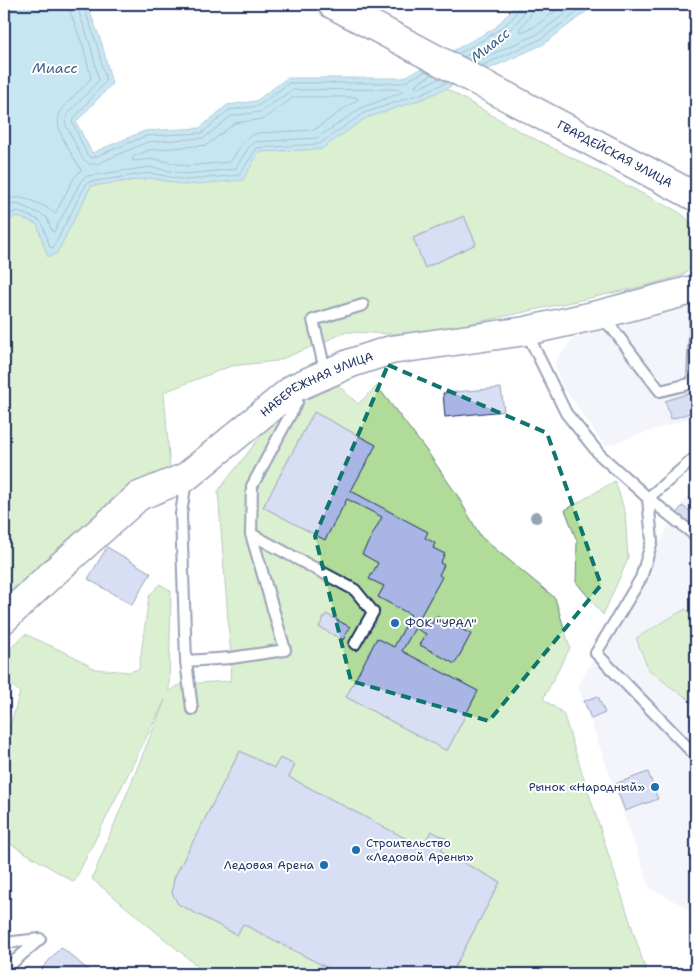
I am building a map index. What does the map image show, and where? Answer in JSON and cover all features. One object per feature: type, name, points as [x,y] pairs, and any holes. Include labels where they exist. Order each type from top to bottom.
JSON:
[{"type":"street","name":"ГВАРДЕЙСКАЯ УЛИЦА","points":[[332,4],[696,197]]},
{"type":"street","name":"НАБЕРЕЖНАЯ УЛИЦА","points":[[4,619],[139,496],[186,477],[294,388],[351,363],[391,350],[526,331],[598,315],[694,289]]},
{"type":"lane","points":[[598,315],[612,328],[660,391],[693,383],[696,306],[694,289]]},
{"type":"lane","points":[[326,375],[312,320],[363,305]]},
{"type":"lane","points":[[526,331],[566,413],[600,455],[648,498],[696,536]]},
{"type":"lane","points":[[186,661],[231,658],[285,650],[251,534],[252,486],[297,402]]},
{"type":"lane","points":[[648,498],[696,458]]},
{"type":"lane","points":[[186,477],[181,514],[186,661],[192,710]]},
{"type":"lane","points":[[648,498],[652,541],[641,578],[596,653],[696,756]]},
{"type":"lane","points":[[251,534],[355,590],[373,612],[355,644]]},
{"type":"lane","points":[[4,943],[40,939],[4,970]]},
{"type":"highlighted area","points":[[388,365],[547,433],[601,585],[489,721],[351,681],[315,536]]},
{"type":"shaded area","points":[[696,306],[696,416],[605,446],[561,384],[554,363],[573,338]]},
{"type":"shaded area","name":"Рынок «Народный»","points":[[696,491],[696,913],[650,888],[578,686],[682,503]]},
{"type":"green space","points":[[445,88],[521,132],[683,215],[693,226],[695,232],[696,263],[683,275],[645,286],[446,329],[395,334],[347,332],[277,361],[231,366],[164,392],[170,469],[132,484],[4,601],[4,224],[16,215],[37,224],[48,256],[57,253],[91,186],[151,178],[186,185],[258,152],[321,149],[366,118],[425,98]]},
{"type":"green space","points":[[338,385],[358,404],[377,386],[429,454],[457,495],[481,537],[555,598],[570,648],[543,699],[563,713],[647,974],[207,974],[92,879],[165,700],[74,882],[4,840],[4,734],[9,730],[20,692],[4,679],[4,655],[25,634],[73,656],[95,669],[129,672],[139,669],[149,596],[160,584],[171,591],[169,691],[181,684],[230,681],[231,658],[218,491],[285,405],[297,394],[307,399]]},
{"type":"green space","points":[[615,481],[625,512],[628,559],[603,615],[576,582],[577,541],[565,510]]},
{"type":"green space","points":[[685,609],[696,615],[696,704],[648,669],[636,638]]},
{"type":"water","name":"Миасс","points":[[4,4],[87,4],[102,44],[112,84],[76,122],[92,153],[144,131],[200,128],[227,105],[256,101],[287,78],[403,78],[495,28],[514,7],[513,4],[596,4],[544,44],[425,98],[366,118],[321,149],[259,152],[243,180],[185,185],[151,178],[91,186],[57,253],[48,257],[37,224],[16,216],[4,224]]},
{"type":"building","points":[[464,216],[476,244],[425,268],[413,238]]},
{"type":"building","points":[[501,388],[504,411],[445,417],[443,393]]},
{"type":"building","points":[[692,392],[696,411],[671,419],[665,401]]},
{"type":"building","points":[[314,412],[376,445],[351,491],[428,532],[425,538],[435,543],[433,548],[445,554],[440,563],[444,565],[439,575],[442,577],[419,619],[431,625],[436,616],[471,634],[455,664],[420,645],[426,634],[415,628],[402,651],[478,691],[447,751],[346,697],[377,638],[394,647],[411,615],[378,597],[384,586],[369,579],[378,563],[362,554],[382,517],[347,499],[325,540],[263,507]]},
{"type":"building","points":[[696,492],[696,506],[689,498]]},
{"type":"building","points":[[682,506],[696,515],[696,529],[675,516]]},
{"type":"building","points":[[107,547],[151,573],[132,605],[88,579]]},
{"type":"building","points":[[326,614],[350,627],[343,640],[319,627]]},
{"type":"building","points":[[4,692],[10,696],[4,705]]},
{"type":"building","points":[[598,696],[605,713],[591,719],[584,701]]},
{"type":"building","name":"Ледовая Арена","points":[[240,751],[274,768],[280,758],[295,765],[289,777],[422,847],[431,831],[447,839],[441,851],[500,882],[451,974],[339,974],[243,924],[237,935],[178,904],[172,893],[174,878]]},
{"type":"building","points":[[648,772],[658,799],[625,811],[615,784]]},
{"type":"building","points":[[61,947],[93,974],[37,974]]},
{"type":"place","name":"ФОК \"УРАЛ\"","points":[[395,623]]},
{"type":"place","name":"Рынок «Народный»","points":[[655,787]]},
{"type":"place","name":"Строительство «Ледовой Арены»","points":[[356,850]]},
{"type":"place","name":"Ледовая Арена","points":[[324,865]]}]
